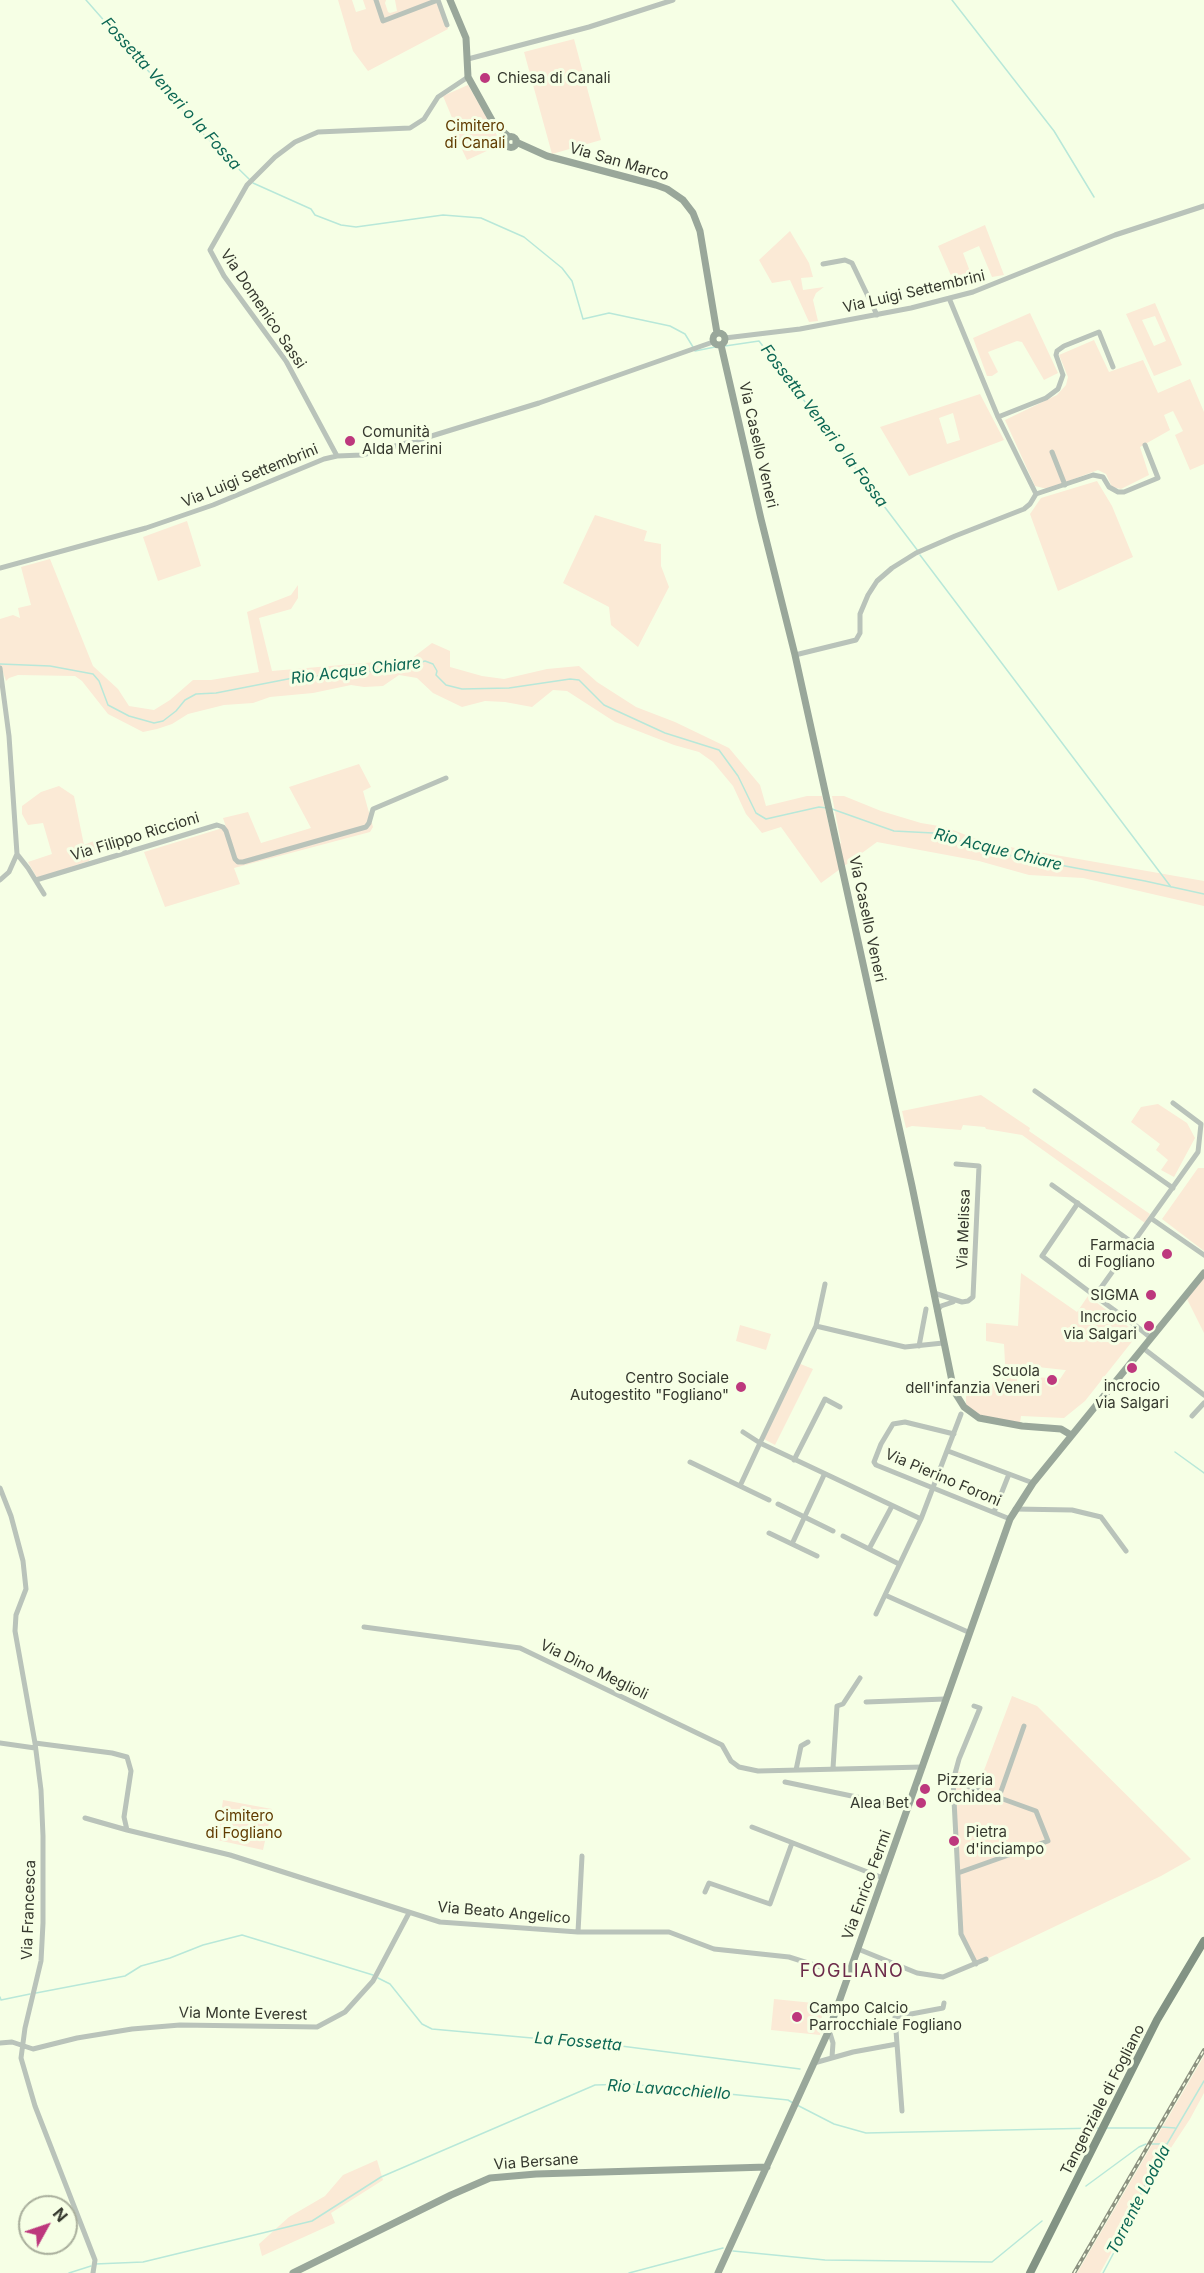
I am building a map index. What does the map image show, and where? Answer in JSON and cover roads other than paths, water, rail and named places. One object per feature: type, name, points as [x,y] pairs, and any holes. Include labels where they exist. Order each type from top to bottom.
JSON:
[{"type":"main road","name":"Tangenziale di Fogliano","points":[[1030,2273],[1158,2020],[1204,1941]]},
{"type":"street","points":[[376,0],[383,21],[438,0],[447,25]]},
{"type":"street","points":[[450,0],[466,38],[468,77]]},
{"type":"street","points":[[468,59],[589,27],[673,0]]},
{"type":"street","name":"Via San Marco","points":[[468,77],[494,124],[507,139],[514,137],[515,144],[573,164],[656,185],[667,189],[683,200],[693,213],[700,231],[717,333]]},
{"type":"street","name":"Via Domenico Sassi","points":[[337,456],[286,361],[224,276],[210,250],[247,185],[275,157],[295,142],[318,132],[410,128],[423,118],[438,97],[468,77]]},
{"type":"street","name":"Via Luigi Settembrini","points":[[722,344],[877,315],[988,288],[1115,235],[1204,206]]},
{"type":"street","points":[[823,264],[844,260],[852,263],[877,315]]},
{"type":"street","points":[[949,298],[998,417],[1036,494]]},
{"type":"street","points":[[998,417],[1046,398],[1058,389],[1063,375],[1056,355],[1064,346],[1099,332],[1113,367]]},
{"type":"street","points":[[717,333],[723,335],[722,344],[715,345],[713,336],[717,333]]},
{"type":"street","name":"Via Luigi Settembrini","points":[[0,568],[146,528],[213,505],[314,463],[337,456],[367,454],[425,438],[539,403],[713,342]]},
{"type":"street","name":"Via Casello Veneri","points":[[722,344],[761,519],[795,655],[954,1391],[961,1404],[979,1418],[1052,1430],[1069,1438]]},
{"type":"street","points":[[795,655],[856,639],[860,633],[860,614],[868,595],[877,581],[892,568],[915,554],[955,536],[1024,509],[1036,494],[1097,474],[1103,477],[1112,490],[1125,492],[1158,477],[1145,445]]},
{"type":"street","points":[[1052,452],[1065,485]]},
{"type":"street","points":[[0,669],[9,736],[17,855],[9,872],[0,880]]},
{"type":"street","name":"Via Filippo Riccioni","points":[[36,880],[217,825],[226,831],[235,860],[243,862],[366,826],[373,809],[446,778]]},
{"type":"street","points":[[17,855],[44,894]]},
{"type":"street","points":[[1035,1091],[1173,1188]]},
{"type":"street","points":[[1095,1296],[1198,1152],[1201,1128],[1197,1120],[1173,1103]]},
{"type":"street","name":"Via Melissa","points":[[937,1311],[941,1306],[955,1301],[968,1301],[973,1297],[979,1166],[956,1164]]},
{"type":"street","points":[[1052,1185],[1133,1243]]},
{"type":"street","points":[[1078,1203],[1042,1256],[1151,1338]]},
{"type":"street","points":[[1152,1219],[1204,1255]]},
{"type":"street","name":"Via Enrico Fermi","points":[[718,2273],[829,2030],[909,1808],[968,1632],[1010,1519],[1033,1484],[1069,1438],[1204,1273]]},
{"type":"street","points":[[740,1486],[816,1326],[825,1284]]},
{"type":"street","points":[[934,1293],[955,1301]]},
{"type":"street","points":[[919,1346],[926,1309]]},
{"type":"street","points":[[816,1326],[905,1347],[943,1343]]},
{"type":"street","points":[[1143,1348],[1204,1395]]},
{"type":"street","points":[[794,1460],[825,1399],[840,1407]]},
{"type":"street","points":[[1192,1416],[1204,1403]]},
{"type":"street","points":[[876,1614],[921,1519],[961,1414]]},
{"type":"street","name":"Via Pierino Foroni","points":[[954,1434],[905,1422],[893,1424],[880,1444],[874,1462],[1010,1519]]},
{"type":"street","points":[[743,1432],[824,1475],[921,1519]]},
{"type":"street","points":[[948,1451],[1033,1484]]},
{"type":"street","points":[[690,1462],[769,1500]]},
{"type":"street","points":[[994,1512],[1010,1474]]},
{"type":"street","points":[[792,1544],[824,1475]]},
{"type":"street","name":"Via Francesca","points":[[0,1488],[11,1516],[23,1561],[26,1589],[16,1615],[15,1631],[35,1745],[41,1790],[43,1836],[44,1923],[41,1961],[21,2058],[26,2080],[96,2263],[93,2273]]},
{"type":"street","points":[[778,1504],[833,1531]]},
{"type":"street","points":[[869,1549],[892,1506]]},
{"type":"street","points":[[1015,1509],[1072,1510],[1101,1517],[1126,1551]]},
{"type":"street","points":[[769,1533],[817,1556]]},
{"type":"street","points":[[843,1536],[899,1564]]},
{"type":"street","points":[[885,1595],[968,1632]]},
{"type":"street","name":"Via Dino Meglioli","points":[[364,1628],[520,1648],[722,1745],[735,1765],[758,1771],[923,1767]]},
{"type":"street","points":[[833,1768],[837,1706],[843,1704],[860,1678]]},
{"type":"street","points":[[866,1702],[945,1700]]},
{"type":"street","points":[[974,1706],[980,1708],[959,1759],[953,1781],[961,1934],[976,1964]]},
{"type":"street","points":[[999,1797],[1024,1726]]},
{"type":"street","points":[[796,1770],[801,1746],[808,1742]]},
{"type":"street","points":[[0,1743],[112,1753],[127,1757],[130,1771],[124,1817],[127,1830]]},
{"type":"street","points":[[953,1781],[1036,1811],[1048,1841],[958,1873]]},
{"type":"street","points":[[785,1782],[909,1808]]},
{"type":"street","name":"Via Beato Angelico","points":[[86,1818],[230,1855],[444,1923],[578,1932],[669,1932],[714,1949],[789,1957],[849,1976]]},
{"type":"street","points":[[752,1827],[883,1878]]},
{"type":"street","points":[[705,1892],[709,1883],[770,1904],[792,1843]]},
{"type":"street","points":[[578,1932],[582,1856]]},
{"type":"street","name":"Via Monte Everest","points":[[0,2043],[12,2042],[33,2049],[77,2038],[132,2029],[180,2025],[317,2027],[345,2012],[373,1981],[409,1913]]},
{"type":"street","points":[[858,1949],[892,1964],[943,1977],[987,1959]]},
{"type":"street","points":[[902,2111],[895,2017],[943,2008],[944,2003]]},
{"type":"street","points":[[829,2030],[833,2043],[832,2057]]},
{"type":"street","points":[[814,2063],[832,2057],[897,2044]]},
{"type":"street","name":"Via Bersane","points":[[293,2273],[442,2199],[490,2178],[528,2174],[767,2167]]},
{"type":"waterway","name":"Fossetta Veneri o la Fossa","points":[[86,0],[208,139],[249,179]]},
{"type":"waterway","points":[[952,0],[1054,131],[1094,197]]},
{"type":"waterway","name":"Fossetta Veneri o la Fossa","points":[[253,183],[311,209],[315,215],[341,225],[356,227],[443,215],[481,218],[524,237],[562,268],[572,281],[583,319],[609,313],[670,326],[685,334],[693,347]]},
{"type":"waterway","name":"Fossetta Veneri o la Fossa","points":[[725,346],[759,341],[918,551]]},
{"type":"waterway","name":"Fossetta Veneri o la Fossa","points":[[695,351],[720,346]]},
{"type":"waterway","name":"Fossetta Veneri o la Fossa","points":[[920,555],[1171,887]]},
{"type":"waterway","name":"Rio Acque Chiare","points":[[0,664],[50,666],[93,674],[99,681],[108,705],[129,716],[154,723],[163,721],[185,700],[196,694],[216,693],[293,678],[401,669],[425,661],[433,664],[437,671],[436,675],[446,685],[462,689],[509,688],[570,679],[579,680],[604,705],[665,733],[719,750],[738,776],[756,813],[766,819],[819,807],[827,808]]},
{"type":"waterway","name":"Rio Acque Chiare","points":[[832,809],[894,831],[933,833],[1012,856],[1204,894]]},
{"type":"waterway","points":[[1175,1452],[1204,1473]]},
{"type":"waterway","name":"La Fossetta","points":[[36,1993],[125,1976],[141,1966],[203,1945],[242,1935],[373,1975]]},
{"type":"waterway","name":"La Fossetta","points":[[378,1978],[390,1984],[422,2024],[432,2029],[621,2046],[800,2069]]},
{"type":"waterway","name":"La Fossetta","points":[[0,1997],[1,2000],[30,1994]]},
{"type":"waterway","name":"Torrente Lodola","points":[[1103,2273],[1150,2173],[1204,2081]]},
{"type":"waterway","name":"Rio Lavacchiello","points":[[95,2264],[143,2262],[312,2221],[381,2177],[595,2085],[630,2084],[788,2100],[793,2103]]},
{"type":"waterway","name":"Rio Lavacchiello","points":[[797,2105],[834,2124],[866,2133],[1098,2128]]},
{"type":"waterway","name":"Rio Lavacchiello","points":[[1161,2127],[1175,2128]]},
{"type":"waterway","name":"Rio Lavacchiello","points":[[1106,2128],[1156,2128]]},
{"type":"waterway","points":[[1086,2186],[1146,2144]]},
{"type":"waterway","points":[[1152,2144],[1166,2144]]},
{"type":"waterway","points":[[733,2251],[825,2260],[992,2262],[1042,2221]]},
{"type":"waterway","points":[[629,2273],[723,2248]]},
{"type":"waterway","name":"Rio Lavacchiello","points":[[69,2273],[91,2266]]},
{"type":"railway","points":[[1074,2273],[1204,2050]]},
{"type":"place","name":"Chiesa di Canali","points":[[485,78]]},
{"type":"place","name":"Comunità Alda Merini","points":[[350,441]]},
{"type":"place","name":"Farmacia di Fogliano","points":[[1167,1254]]},
{"type":"place","name":"SIGMA","points":[[1151,1295]]},
{"type":"place","name":"Incrocio via Salgari","points":[[1149,1326]]},
{"type":"place","name":"incrocio via Salgari","points":[[1132,1368]]},
{"type":"place","name":"Scuola dell'infanzia Veneri","points":[[1052,1380]]},
{"type":"place","name":"Centro Sociale Autogestito \"Fogliano\"","points":[[741,1387]]},
{"type":"place","name":"Pizzeria Orchidea","points":[[925,1789]]},
{"type":"place","name":"Alea Bet","points":[[921,1803]]},
{"type":"place","name":"Pietra d'inciampo","points":[[954,1841]]},
{"type":"place","name":"Campo Calcio Parrocchiale Fogliano","points":[[797,2017]]},
{"type":"district","name":"FOGLIANO","points":[[852,1972]]},
{"type":"park label","name":"Cimitero di Canali","points":[[475,134]]},
{"type":"park label","name":"Cimitero di Fogliano","points":[[244,1824]]}]
